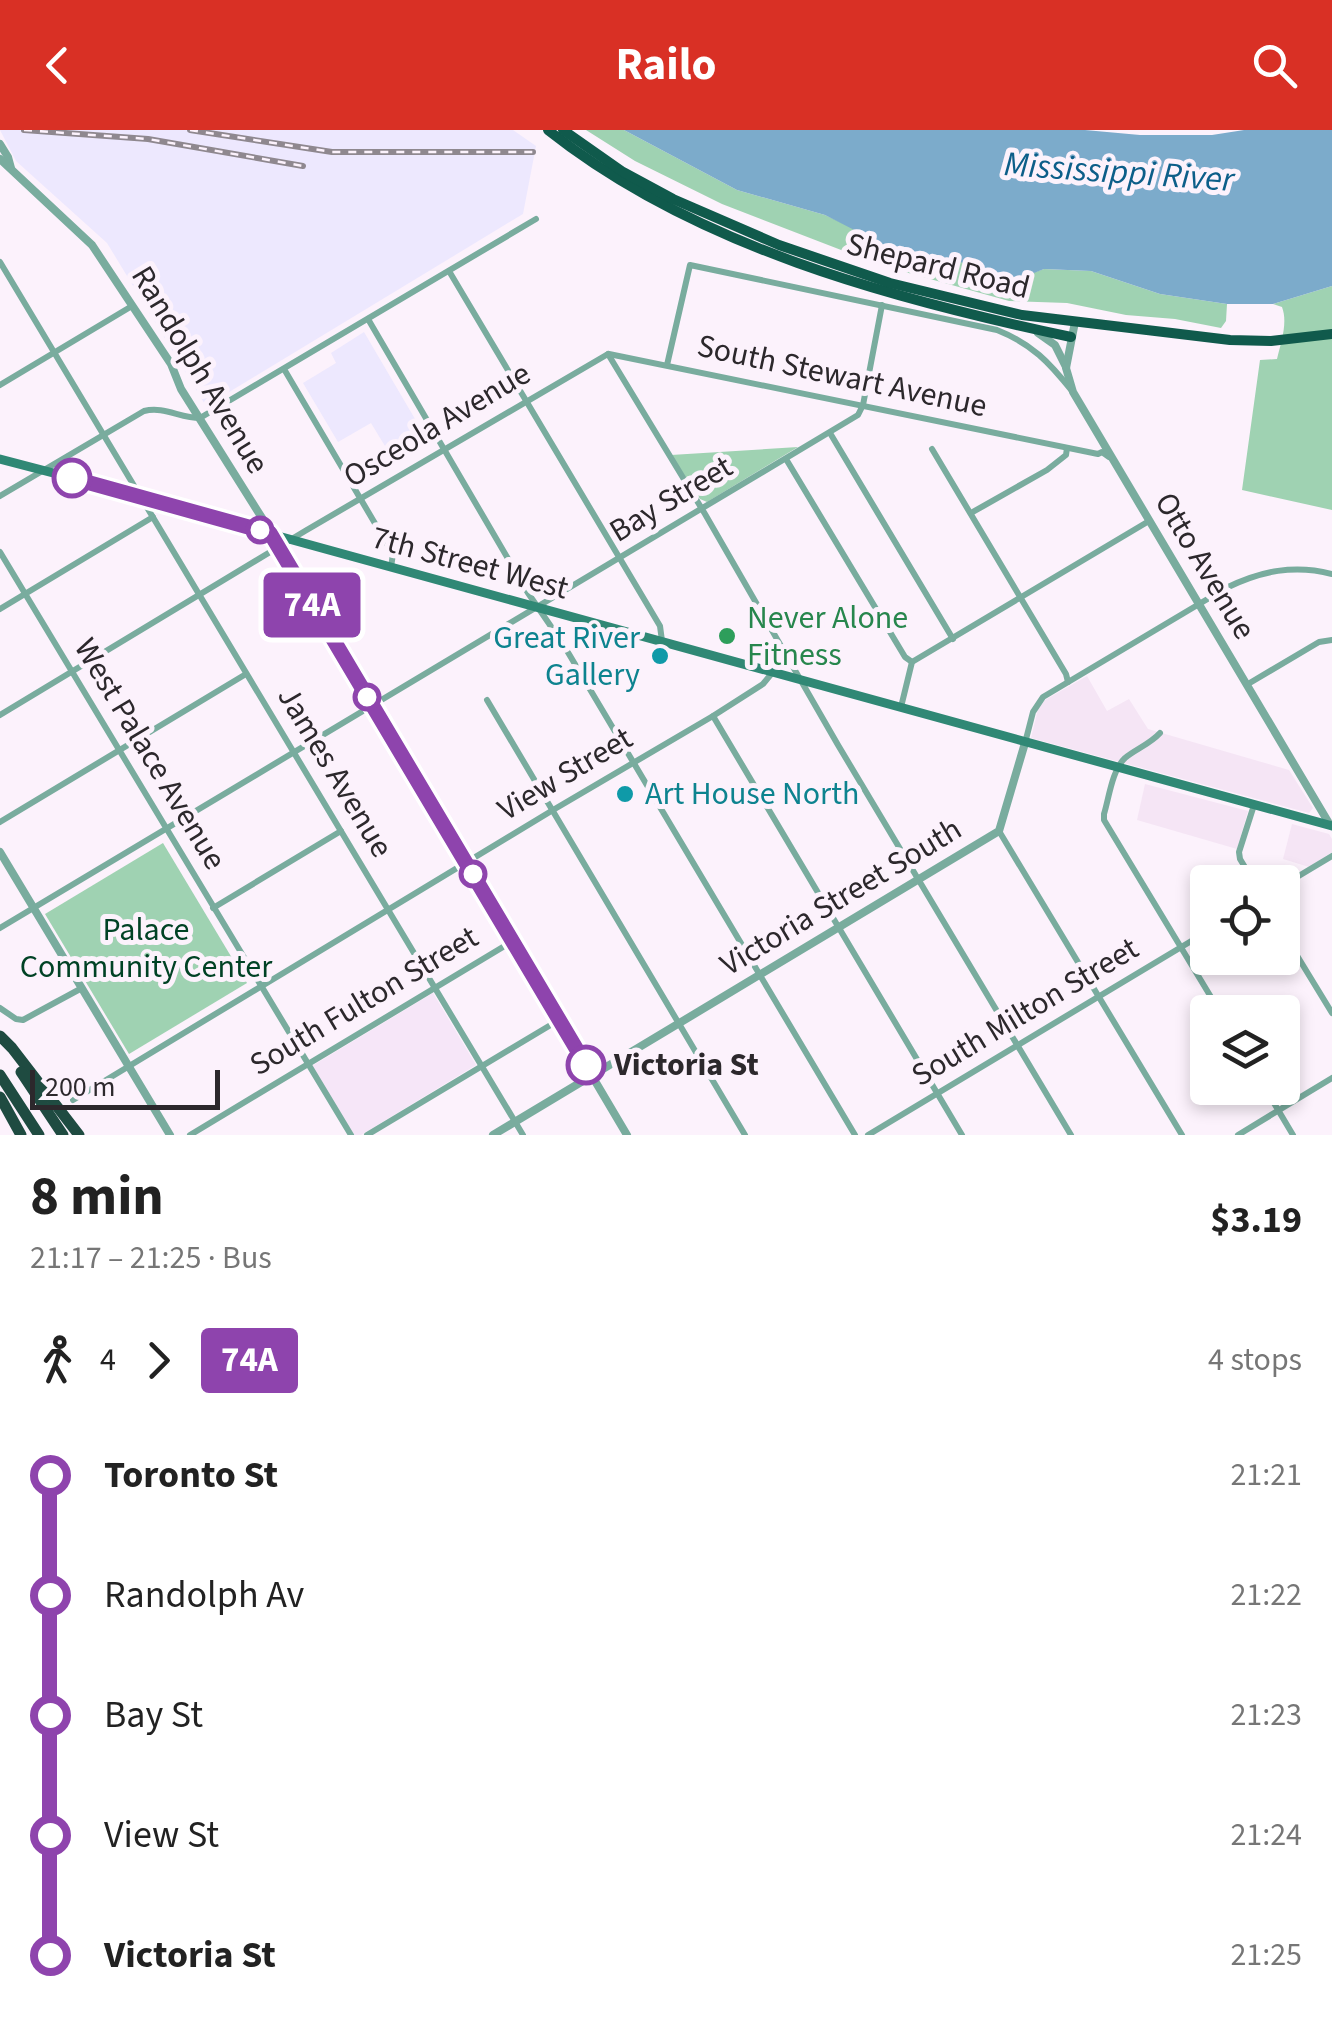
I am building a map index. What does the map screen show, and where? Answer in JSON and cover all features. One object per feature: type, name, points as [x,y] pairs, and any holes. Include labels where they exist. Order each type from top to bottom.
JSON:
[{"type":"highway","name":"Shepard Road","points":[[548,130],[592,164],[643,194],[747,242],[860,284],[1072,336]]},
{"type":"highway","name":"Shepard Road","points":[[564,130],[648,186],[752,234],[806,256],[918,290],[1012,313],[1230,340],[1332,334]]},
{"type":"highway","points":[[0,1039],[62,1135]]},
{"type":"highway","points":[[0,1039],[12,1048],[79,1135]]},
{"type":"highway","points":[[0,1076],[39,1135]]},
{"type":"highway","points":[[0,1097],[21,1135]]},
{"type":"main road","name":"7th Street West","points":[[0,459],[1332,827]]},
{"type":"street","name":"Randolph Avenue","points":[[0,144],[11,168]]},
{"type":"street","name":"Randolph Avenue","points":[[0,159],[105,261],[171,364],[181,389],[626,1135]]},
{"type":"street","points":[[0,174],[11,168]]},
{"type":"street","points":[[0,496],[150,410],[200,418],[536,219]]},
{"type":"street","name":"James Avenue","points":[[0,262],[523,1135]]},
{"type":"street","points":[[667,365],[690,265],[997,330],[1043,357],[1073,392]]},
{"type":"street","points":[[448,270],[660,626],[662,642]]},
{"type":"street","points":[[862,405],[882,305]]},
{"type":"street","points":[[0,385],[132,306]]},
{"type":"street","points":[[368,319],[856,1135]]},
{"type":"street","name":"Otto Avenue","points":[[1074,322],[1066,368],[1073,392],[1332,827]]},
{"type":"street","points":[[1030,328],[1052,341],[1066,368]]},
{"type":"street","points":[[608,354],[1071,1135]]},
{"type":"street","name":"South Stewart Avenue","points":[[608,354],[1102,452],[1112,458]]},
{"type":"street","name":"Osceola Avenue","points":[[279,548],[608,354]]},
{"type":"street","points":[[284,369],[393,554],[390,567]]},
{"type":"street","name":"Bay Street","points":[[0,928],[830,433],[858,416],[862,405]]},
{"type":"street","points":[[830,433],[953,639]]},
{"type":"street","points":[[932,448],[1068,682]]},
{"type":"street","points":[[971,514],[1047,470],[1066,455],[1067,448]]},
{"type":"street","points":[[786,459],[912,662]]},
{"type":"street","points":[[0,609],[153,516]]},
{"type":"street","points":[[901,708],[912,662],[1149,521]]},
{"type":"street","points":[[0,716],[279,548]]},
{"type":"street","name":"West Palace Avenue","points":[[0,552],[350,1135]]},
{"type":"street","name":"Victoria Street South","points":[[493,1135],[999,831],[1033,712],[1040,700],[1236,583],[1279,570],[1332,574]]},
{"type":"street","points":[[1248,684],[1319,642],[1332,640]]},
{"type":"street","name":"View Street","points":[[73,1100],[713,716],[763,684],[772,673]]},
{"type":"street","points":[[0,822],[246,674]]},
{"type":"street","points":[[487,700],[745,1135]]},
{"type":"street","points":[[713,716],[962,1135]]},
{"type":"street","points":[[1160,733],[1124,759],[1104,820],[1210,995]]},
{"type":"street","points":[[1244,865],[1239,852],[1254,805]]},
{"type":"street","points":[[212,908],[341,831]]},
{"type":"street","points":[[999,831],[1182,1135]]},
{"type":"street","points":[[0,852],[170,1135]]},
{"type":"street","points":[[1300,875],[1332,856]]},
{"type":"street","name":"South Fulton Street","points":[[190,1135],[513,941]]},
{"type":"street","name":"South Milton Street","points":[[868,1135],[1190,942]]},
{"type":"street","points":[[1300,961],[1332,1013]]},
{"type":"street","points":[[0,1008],[23,1020],[82,988]]},
{"type":"street","points":[[367,1135],[559,1020]]},
{"type":"street","points":[[1238,1135],[1332,1078]]},
{"type":"street","points":[[1276,1105],[1293,1135]]},
{"type":"shaded area","points":[[0,130],[513,130],[536,146],[523,214],[206,406],[107,243],[16,161]]},
{"type":"shaded area","points":[[364,332],[425,436],[391,456],[371,423],[338,442],[303,383],[336,363],[331,353]]},
{"type":"shaded area","points":[[1087,676],[1107,711],[1129,699],[1148,729],[1289,770],[1313,808],[1309,813],[1031,738],[1038,709],[1045,700]]},
{"type":"shaded area","points":[[1145,784],[1248,811],[1237,849],[1137,820]]},
{"type":"shaded area","points":[[1292,824],[1329,834],[1332,852],[1309,867],[1283,859]]},
{"type":"shaded area","points":[[433,993],[476,1065],[361,1135],[354,1135],[312,1066]]},
{"type":"green space","points":[[586,130],[624,130],[737,190],[1018,278],[1044,269],[1091,271],[1160,294],[1227,304],[1226,321],[1221,328],[1067,303],[1009,301],[880,265],[722,204],[635,161]]},
{"type":"green space","points":[[1332,286],[1332,510],[1242,490],[1260,360],[1277,359],[1283,333],[1282,307],[1273,304]]},
{"type":"green space","points":[[798,447],[707,502],[700,499],[671,455]]},
{"type":"green space","name":"Palace Community Center","points":[[163,843],[247,983],[129,1054],[45,914]]},
{"type":"water","name":"Mississippi River","points":[[624,130],[1085,130],[1212,135],[1244,130],[1332,130],[1332,286],[1273,304],[1227,304],[1160,294],[1091,271],[1044,269],[1019,279],[960,262],[954,266],[905,256],[825,215],[737,190]]},
{"type":"railway","points":[[24,130],[148,139],[303,166]]},
{"type":"railway","points":[[190,130],[332,152],[533,152]]},
{"type":"bus line","name":"74A","points":[[72,478],[270,533],[586,1065]]},
{"type":"place","name":"Never Alone Fitness","points":[[727,636]]},
{"type":"place","name":"Great River Gallery","points":[[660,656]]},
{"type":"place","name":"Art House North","points":[[625,794]]},
{"type":"place","name":"Victoria St","points":[[586,1065]]}]
